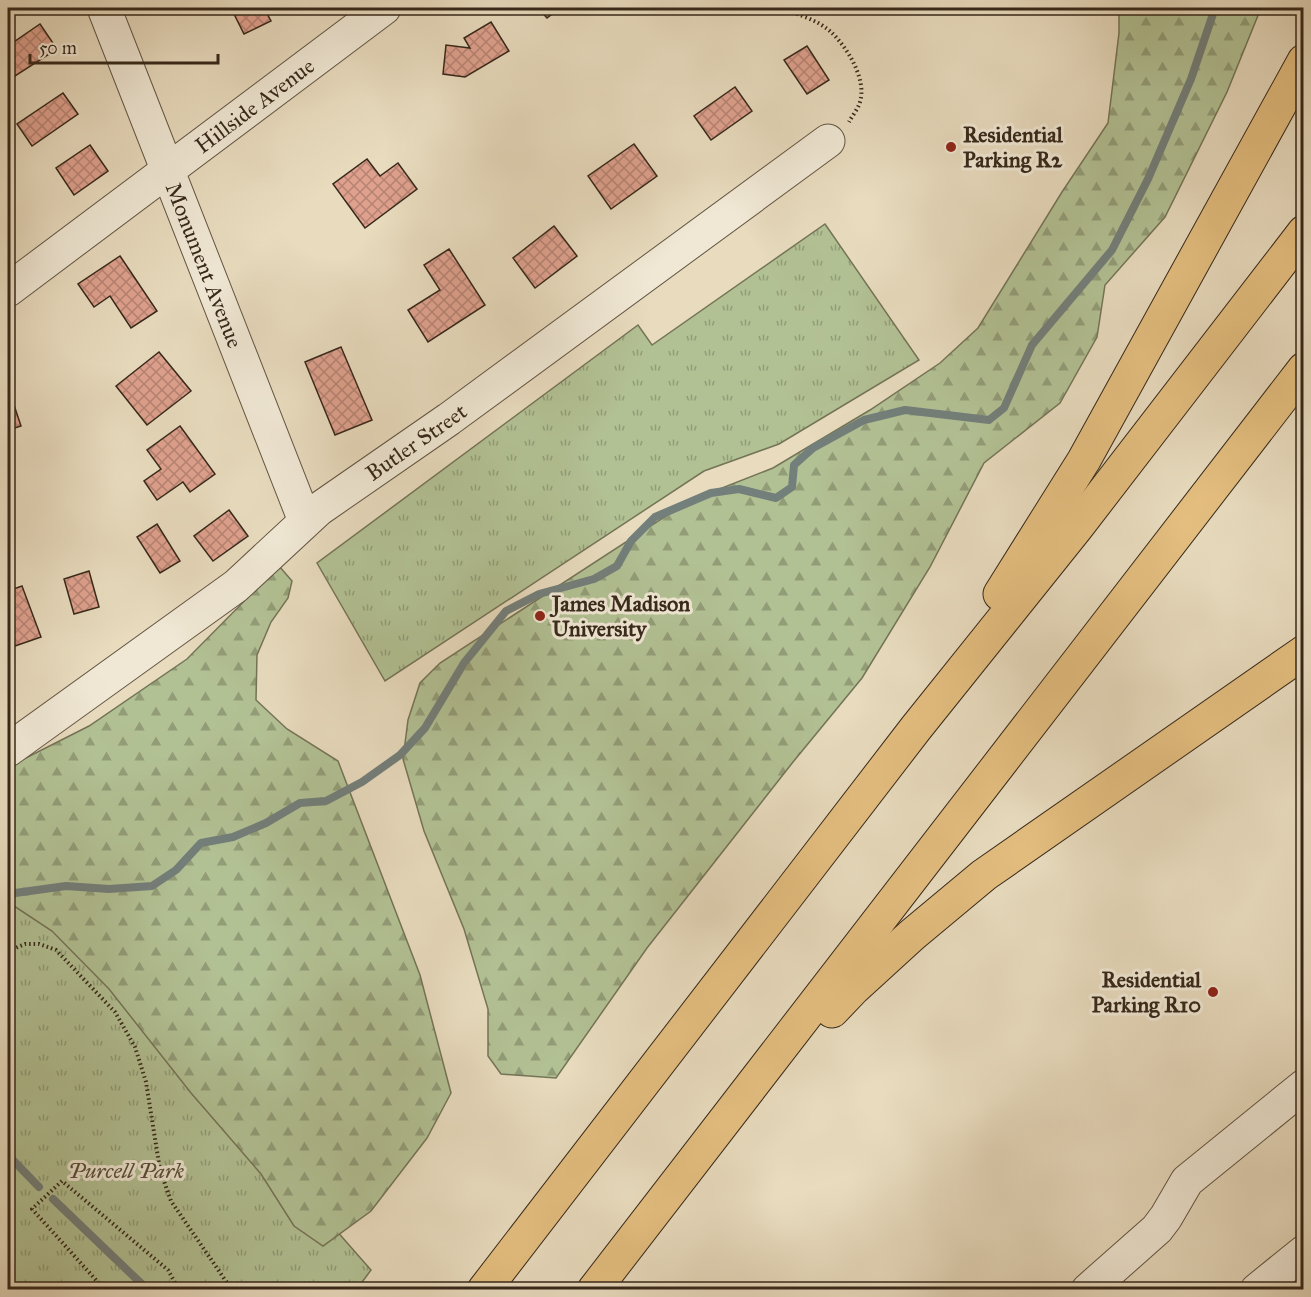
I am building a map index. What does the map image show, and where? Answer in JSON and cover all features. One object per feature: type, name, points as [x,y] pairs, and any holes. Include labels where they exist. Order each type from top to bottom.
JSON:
[{"type":"highway","points":[[916,728],[1084,460],[1304,61]]},
{"type":"highway","points":[[484,1290],[916,728],[1077,527],[1304,232]]},
{"type":"highway","points":[[594,1290],[1304,369]]},
{"type":"highway","points":[[717,1131],[854,987],[946,905],[984,875],[1304,652]]},
{"type":"street","name":"Monument Avenue","points":[[104,8],[305,521]]},
{"type":"street","name":"Hillside Avenue","points":[[8,290],[384,8]]},
{"type":"street","name":"Butler Street","points":[[8,750],[236,586],[319,509],[449,419],[828,141]]},
{"type":"street","points":[[1088,1290],[1157,1229],[1187,1181],[1304,1086]]},
{"type":"street","points":[[1257,1290],[1304,1252]]},
{"type":"path","points":[[780,8],[807,18],[831,31],[850,57],[860,76],[860,101],[849,123],[828,141]]},
{"type":"path","points":[[8,951],[25,945],[39,944],[56,950],[115,1012],[135,1047],[146,1082],[160,1170],[171,1201],[232,1290]]},
{"type":"path","points":[[105,1290],[32,1209],[62,1182],[168,1270],[179,1290]]},
{"type":"path","points":[[8,1278],[18,1290]]},
{"type":"green space","points":[[1119,8],[1261,8],[1227,92],[1165,217],[1105,285],[1097,337],[1060,403],[984,463],[930,567],[862,678],[647,948],[556,1078],[501,1074],[488,1056],[488,1009],[464,929],[424,831],[403,759],[408,720],[420,683],[440,663],[689,501],[773,468],[870,410],[940,363],[978,328],[1062,192],[1108,123],[1119,33]]},
{"type":"green space","points":[[825,224],[919,360],[779,444],[704,471],[385,681],[317,563],[638,325],[652,345]]},
{"type":"green space","points":[[279,566],[292,581],[288,598],[271,622],[257,655],[256,700],[287,729],[338,761],[420,975],[451,1093],[427,1138],[371,1211],[323,1246],[294,1226],[261,1174],[191,1093],[109,989],[52,931],[8,902],[8,767],[89,726],[187,659]]},
{"type":"green space","name":"Purcell Park","points":[[8,856],[371,1270],[357,1289],[8,1289]]},
{"type":"building","points":[[231,8],[264,8],[271,21],[244,34]]},
{"type":"building","points":[[538,8],[560,8],[547,18]]},
{"type":"building","points":[[491,22],[509,51],[465,77],[443,74],[446,45],[470,48],[464,38]]},
{"type":"building","points":[[40,24],[57,49],[15,76],[8,64],[8,46]]},
{"type":"building","points":[[807,46],[829,80],[807,94],[784,60]]},
{"type":"building","points":[[735,87],[752,111],[711,140],[694,116]]},
{"type":"building","points":[[63,93],[78,114],[32,146],[17,124]]},
{"type":"building","points":[[634,144],[657,176],[611,209],[588,176]]},
{"type":"building","points":[[90,145],[108,171],[74,195],[56,168]]},
{"type":"building","points":[[367,159],[380,176],[398,163],[417,189],[365,228],[333,184]]},
{"type":"building","points":[[554,226],[577,256],[535,288],[513,258]]},
{"type":"building","points":[[449,249],[485,305],[428,342],[408,310],[440,290],[424,265]]},
{"type":"building","points":[[120,256],[157,311],[131,328],[110,296],[94,307],[78,284]]},
{"type":"building","points":[[341,347],[372,420],[335,435],[305,362]]},
{"type":"building","points":[[159,352],[191,391],[147,425],[116,386]]},
{"type":"building","points":[[11,396],[21,426],[8,430],[8,397]]},
{"type":"building","points":[[180,426],[215,474],[190,492],[183,482],[157,500],[144,481],[161,469],[147,450]]},
{"type":"building","points":[[229,510],[248,536],[213,561],[194,536]]},
{"type":"building","points":[[157,524],[180,561],[160,573],[137,537]]},
{"type":"building","points":[[89,571],[99,607],[74,614],[64,579]]},
{"type":"building","points":[[22,586],[41,637],[15,646],[8,626],[8,591]]},
{"type":"waterway","points":[[8,894],[66,886],[109,889],[152,886],[176,870],[201,843],[233,837],[266,823],[300,803],[326,801],[362,782],[400,755],[425,728],[464,663],[506,611],[539,594],[594,579],[617,566],[631,541],[655,517],[711,493],[739,489],[776,498],[792,487],[794,465],[813,448],[864,420],[905,410],[989,420],[1004,408],[1032,345],[1112,250],[1148,179],[1191,79],[1215,8]]},
{"type":"waterway","points":[[8,1155],[39,1187]]},
{"type":"waterway","points":[[53,1199],[148,1290]]},
{"type":"place","name":"Residential Parking R2","points":[[951,147]]},
{"type":"place","name":"James Madison University","points":[[540,616]]},
{"type":"place","name":"Residential Parking R10","points":[[1213,992]]}]
